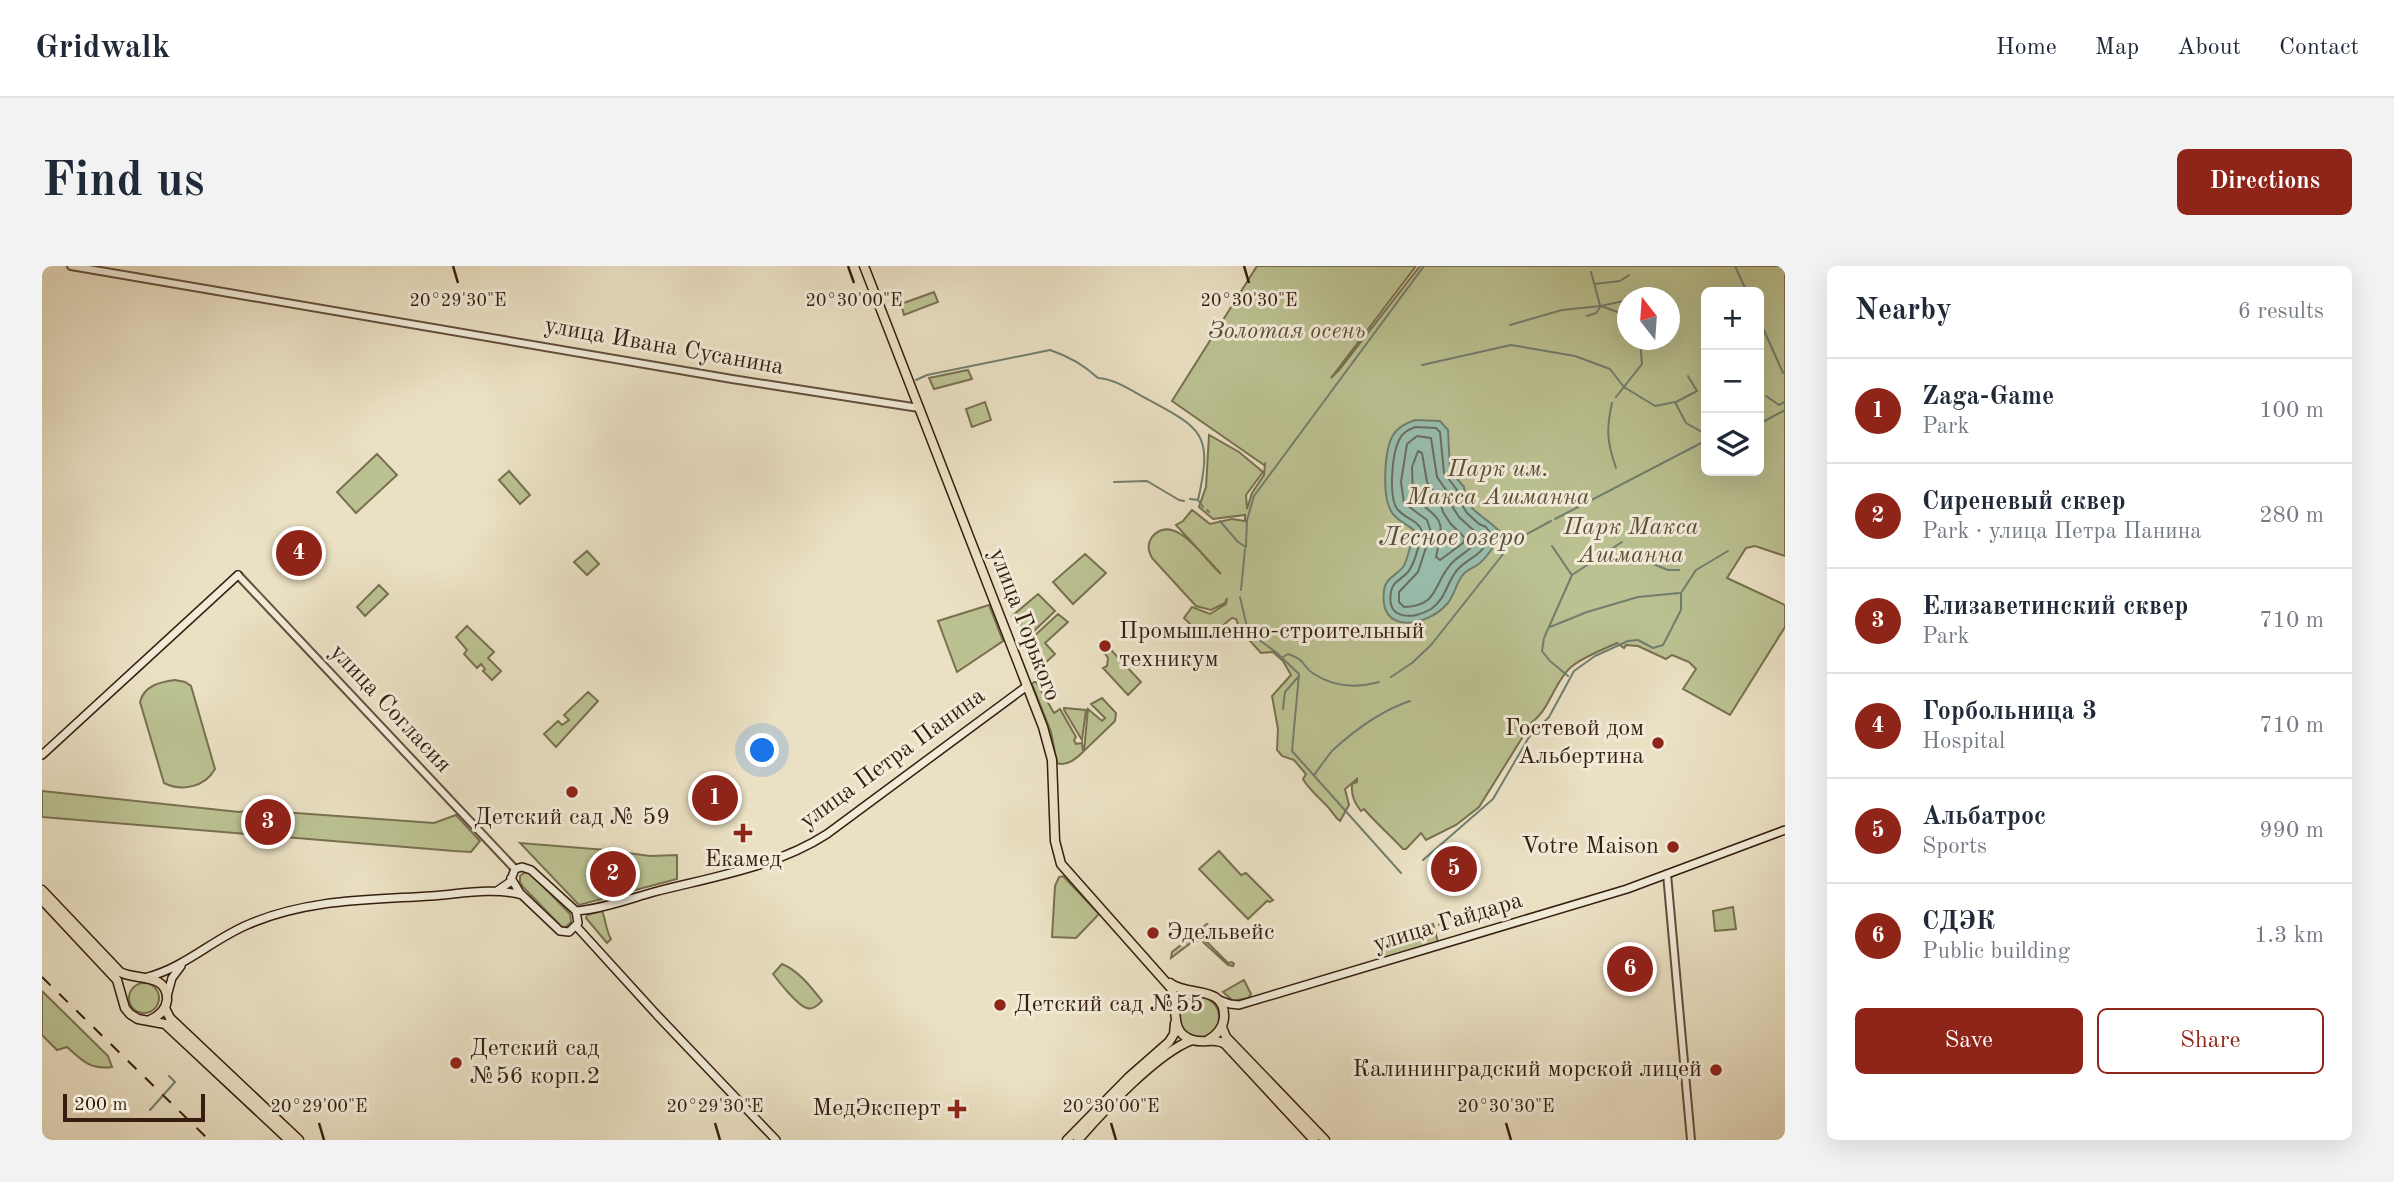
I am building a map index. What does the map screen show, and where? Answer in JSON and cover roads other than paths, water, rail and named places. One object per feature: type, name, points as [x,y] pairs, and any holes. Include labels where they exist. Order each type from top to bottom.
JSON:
[{"type":"main road","name":"улица Горького","points":[[864,266],[1027,686],[1052,760],[1055,841],[1061,864],[1162,976],[1172,990],[1177,1006]]},
{"type":"main road","points":[[42,755],[238,575]]},
{"type":"main road","name":"улица Петра Панина","points":[[576,911],[707,878],[801,849],[827,834],[1027,686]]},
{"type":"main road","name":"улица Гайдара","points":[[1223,1023],[1230,1011],[1239,1005],[1627,889],[1785,830]]},
{"type":"main road","name":"улица Согласия","points":[[515,869],[522,867],[531,870],[576,911]]},
{"type":"main road","points":[[496,892],[504,887],[515,869]]},
{"type":"main road","points":[[511,877],[522,895],[561,931],[569,932],[576,926],[576,911]]},
{"type":"main road","points":[[42,890],[120,972],[161,984],[167,997]]},
{"type":"main road","points":[[123,998],[130,983],[181,965],[210,944],[245,926],[302,907],[347,901],[496,892],[522,895]]},
{"type":"main road","points":[[42,900],[117,980],[125,1008],[132,1017],[165,1024],[289,1140]]},
{"type":"main road","points":[[576,926],[776,1140]]},
{"type":"main road","points":[[150,1020],[161,1014],[165,1008],[173,978],[181,965]]},
{"type":"main road","name":"улица Горького","points":[[1162,976],[1179,990],[1210,994],[1218,1000]]},
{"type":"main road","points":[[1067,1140],[1128,1078],[1170,1042],[1174,1034],[1177,1006],[1185,996],[1198,992]]},
{"type":"main road","points":[[1218,1000],[1239,1005]]},
{"type":"main road","points":[[1218,1000],[1223,1007],[1226,1037],[1325,1140]]},
{"type":"main road","points":[[165,1008],[170,1018],[299,1140]]},
{"type":"main road","points":[[1175,1023],[1180,1033],[1192,1040]]},
{"type":"main road","points":[[1208,1040],[1215,1036],[1223,1023]]},
{"type":"main road","points":[[1078,1140],[1120,1096],[1163,1057],[1179,1045],[1192,1040],[1222,1041],[1314,1140]]},
{"type":"street","name":"улица Ивана Сусанина","points":[[71,266],[710,376],[919,408]]},
{"type":"street","name":"улица Согласия","points":[[238,575],[515,869]]},
{"type":"street","points":[[1667,874],[1691,1140]]},
{"type":"water","name":"Лесное озеро","points":[[1415,420],[1440,421],[1448,430],[1450,470],[1464,487],[1466,500],[1473,503],[1472,508],[1500,532],[1480,563],[1462,576],[1447,604],[1428,618],[1406,623],[1396,621],[1388,615],[1384,605],[1384,591],[1389,580],[1403,567],[1416,532],[1391,511],[1386,495],[1385,473],[1393,435],[1402,426]]},
{"type":"waterway","points":[[1246,546],[1247,520],[1254,496],[1424,266]]},
{"type":"waterway","points":[[1735,266],[1745,287]]},
{"type":"waterway","points":[[1591,272],[1600,305]]},
{"type":"waterway","points":[[1594,284],[1620,281],[1629,275]]},
{"type":"waterway","points":[[1587,316],[1596,313],[1601,306],[1617,302]]},
{"type":"waterway","points":[[1510,325],[1562,310],[1601,306],[1617,312]]},
{"type":"waterway","points":[[1764,330],[1783,373]]},
{"type":"waterway","points":[[1422,365],[1511,345],[1575,356],[1610,369],[1624,387],[1655,406],[1675,402],[1686,423],[1701,431]]},
{"type":"waterway","points":[[916,380],[927,375],[1050,350],[1063,355],[1098,378],[1123,386],[1166,409],[1192,427],[1203,447],[1204,461],[1198,500],[1203,507]]},
{"type":"waterway","points":[[1616,397],[1642,364],[1641,350]]},
{"type":"waterway","points":[[1676,402],[1697,391],[1688,376]]},
{"type":"waterway","points":[[1766,396],[1779,405],[1785,402]]},
{"type":"waterway","points":[[1612,403],[1608,436],[1616,468]]},
{"type":"waterway","points":[[1764,421],[1785,410]]},
{"type":"waterway","points":[[1555,519],[1701,443]]},
{"type":"waterway","points":[[1114,482],[1147,481],[1184,501]]},
{"type":"waterway","points":[[1190,499],[1198,500]]},
{"type":"waterway","points":[[1220,521],[1238,542],[1246,547]]},
{"type":"waterway","points":[[1518,539],[1551,521]]},
{"type":"waterway","points":[[1568,676],[1542,651],[1544,638],[1572,575],[1622,542]]},
{"type":"waterway","points":[[1552,546],[1571,574]]},
{"type":"waterway","points":[[1241,590],[1245,549]]},
{"type":"waterway","points":[[1423,860],[1493,799],[1529,737],[1549,717],[1574,671],[1595,656],[1628,641],[1638,640],[1653,648],[1663,645],[1681,610],[1681,593],[1696,570],[1728,551]]},
{"type":"waterway","points":[[1623,552],[1668,570],[1679,570]]},
{"type":"waterway","points":[[1391,677],[1412,663],[1431,645],[1504,553]]},
{"type":"waterway","points":[[1550,627],[1587,612],[1638,597],[1679,593]]},
{"type":"waterway","points":[[1240,597],[1247,627],[1299,674],[1292,751],[1401,873]]},
{"type":"waterway","points":[[1283,657],[1288,654],[1294,656],[1314,674],[1338,684],[1354,686],[1379,682]]},
{"type":"waterway","points":[[1283,709],[1285,692],[1298,677]]},
{"type":"waterway","points":[[1314,775],[1332,751],[1351,735],[1380,715],[1410,701]]},
{"type":"waterway","points":[[150,1110],[175,1082],[169,1076]]},
{"type":"railway","points":[[42,977],[209,1140]]},
{"type":"place","name":"Горбольница 3","points":[[299,553]]},
{"type":"place","name":"Промышленно-строительный техникум","points":[[1105,646]]},
{"type":"place","name":"Гостевой дом Альбертина","points":[[1658,743]]},
{"type":"place","name":"Детский сад № 59","points":[[572,792]]},
{"type":"place","name":"Zaga-Game","points":[[715,798]]},
{"type":"place","name":"Елизаветинский сквер","points":[[268,822]]},
{"type":"place","name":"Екамед","points":[[743,833]]},
{"type":"place","name":"Votre Maison","points":[[1673,847]]},
{"type":"place","name":"Альбатрос","points":[[1454,869]]},
{"type":"place","name":"Сиреневый сквер","points":[[613,874]]},
{"type":"place","name":"Эдельвейс","points":[[1153,933]]},
{"type":"place","name":"СДЭК","points":[[1630,969]]},
{"type":"place","name":"Детский сад №55","points":[[1000,1005]]},
{"type":"place","name":"Детский сад №56 корп.2","points":[[456,1063]]},
{"type":"place","name":"Калининградский морской лицей","points":[[1716,1070]]},
{"type":"place","name":"МедЭксперт","points":[[957,1109]]},
{"type":"park label","name":"Золотая осень","points":[[1287,332]]},
{"type":"park label","name":"Парк им. Макса Ашманна","points":[[1498,484]]},
{"type":"park label","name":"Парк Макса Ашманна","points":[[1631,542]]}]
